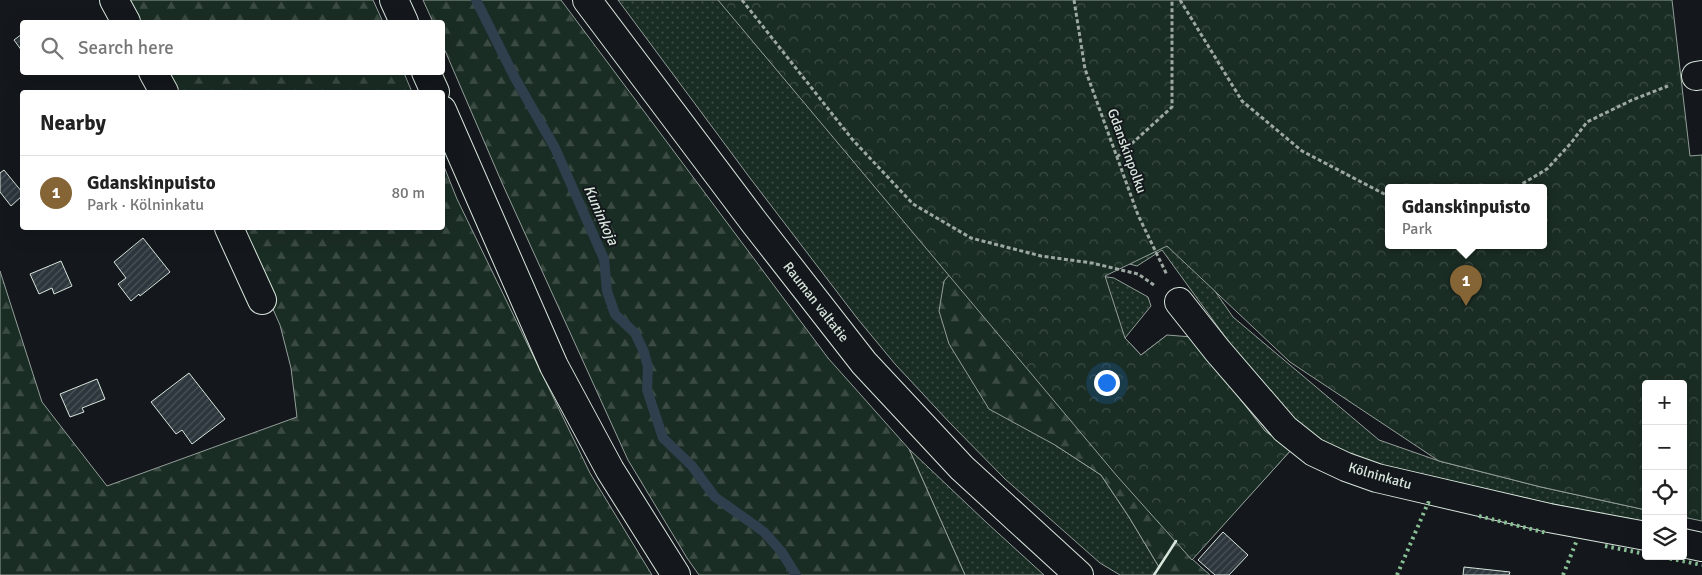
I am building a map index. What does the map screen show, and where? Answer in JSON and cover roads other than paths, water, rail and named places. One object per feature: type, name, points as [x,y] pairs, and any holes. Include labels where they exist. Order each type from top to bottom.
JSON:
[{"type":"main road","points":[[114,0],[125,20]]},
{"type":"main road","points":[[394,0],[403,20]]},
{"type":"main road","name":"Rauman valtatie","points":[[587,0],[754,222],[864,363],[962,468],[1079,575]]},
{"type":"main road","points":[[155,75],[163,90]]},
{"type":"main road","points":[[427,75],[434,90]]},
{"type":"main road","points":[[445,117],[554,366],[610,470],[676,575]]},
{"type":"main road","points":[[231,230],[262,300]]},
{"type":"main road","name":"Kölninkatu","points":[[1179,302],[1217,350],[1285,429],[1314,452],[1346,467],[1377,478],[1549,518],[1642,535]]},
{"type":"main road","points":[[1687,544],[1702,547]]},
{"type":"waterway","name":"Kuninkoja","points":[[476,0],[515,78],[555,148],[604,259],[607,291],[615,314],[635,333],[644,352],[648,367],[647,390],[663,438],[692,466],[715,497],[764,532],[781,551],[796,575]]},
{"type":"place","name":"Gdanskinpuisto","points":[[1466,306]]}]
